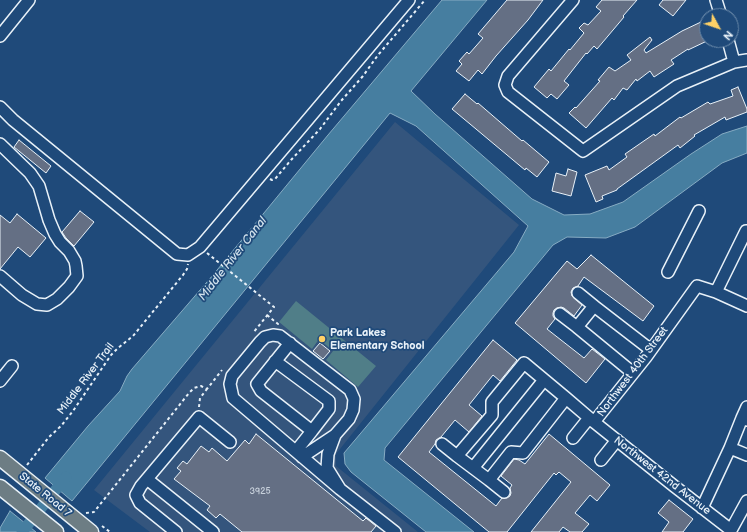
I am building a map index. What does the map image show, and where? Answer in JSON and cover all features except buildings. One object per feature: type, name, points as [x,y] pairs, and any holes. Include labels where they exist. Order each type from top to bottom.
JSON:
[{"type":"main road","name":"State Road 7","points":[[0,458],[91,532]]},
{"type":"main road","name":"State Road 7","points":[[0,486],[55,531]]},
{"type":"street","points":[[0,36],[29,0]]},
{"type":"street","points":[[0,107],[19,125],[177,254],[188,255],[200,247],[409,0]]},
{"type":"street","points":[[573,0],[508,76],[505,86],[508,92],[583,151],[677,86],[734,62],[747,60]]},
{"type":"street","points":[[730,48],[734,62]]},
{"type":"street","points":[[0,144],[30,173],[39,186],[49,220],[60,242],[70,251],[75,261],[77,276],[58,299],[47,305],[37,304],[22,295],[0,276]]},
{"type":"street","points":[[668,272],[699,211]]},
{"type":"street","points":[[746,231],[716,292],[746,302]]},
{"type":"street","name":"Northwest 40th Street","points":[[457,456],[492,415],[492,402],[524,363],[592,420],[633,373],[697,286],[716,292]]},
{"type":"street","points":[[578,293],[651,350]]},
{"type":"street","points":[[577,327],[594,306]]},
{"type":"street","points":[[560,314],[633,373]]},
{"type":"street","points":[[340,489],[327,468],[328,454],[335,435],[349,419],[353,410],[354,399],[350,390],[280,336],[273,335],[265,337],[232,376],[230,384],[233,398],[340,489],[395,532]]},
{"type":"street","points":[[290,343],[257,384],[261,391],[312,431]]},
{"type":"street","points":[[276,360],[329,402],[329,409],[312,431],[299,454]]},
{"type":"street","points":[[0,381],[12,366]]},
{"type":"street","points":[[473,468],[544,380]]},
{"type":"street","points":[[489,480],[511,452],[523,453],[566,398]]},
{"type":"street","points":[[702,508],[745,419],[747,407]]},
{"type":"street","points":[[176,532],[140,503],[136,495],[141,486],[199,417],[230,442]]},
{"type":"street","points":[[573,438],[592,420]]},
{"type":"street","name":"Northwest 42nd Avenue","points":[[592,420],[730,531]]},
{"type":"street","points":[[299,454],[335,435]]},
{"type":"street","points":[[602,460],[617,440]]},
{"type":"street","points":[[442,444],[504,492]]},
{"type":"street","points":[[730,448],[747,455]]},
{"type":"street","points":[[147,479],[213,532]]},
{"type":"street","points":[[730,531],[747,501]]},
{"type":"path","points":[[263,172],[272,180],[279,175],[320,129],[341,100],[363,76],[378,55],[424,0]]},
{"type":"path","name":"Middle River Trail","points":[[20,474],[49,437],[74,411],[111,355],[132,336],[183,275],[189,262],[188,255]]},
{"type":"path","points":[[214,259],[274,307],[252,334]]},
{"type":"path","points":[[199,417],[200,398],[222,371]]},
{"type":"path","points":[[84,512],[94,512],[194,388],[201,386],[207,389]]},
{"type":"shaded area","name":"Park Lakes Elementary School","points":[[395,122],[519,225],[336,454],[336,466],[418,532],[150,532],[94,490]]},
{"type":"green space","points":[[296,301],[376,366],[358,387],[326,360],[333,351],[319,339],[312,349],[279,322]]},
{"type":"water","points":[[442,0],[487,0],[411,91],[532,199],[564,215],[590,214],[623,202],[722,134],[747,126],[747,153],[722,163],[635,227],[606,238],[567,237],[553,245],[385,448],[384,460],[474,532],[426,532],[351,472],[345,464],[344,453],[514,252],[528,226],[416,126],[390,113],[72,501],[45,478],[88,426],[120,391],[132,369],[213,275],[328,135]]},
{"type":"water","points":[[10,511],[36,532],[0,532],[0,528]]},
{"type":"waterway","name":"Middle River Canal","points":[[22,532],[66,477]]},
{"type":"place","name":"Park Lakes Elementary School","points":[[322,339]]}]
